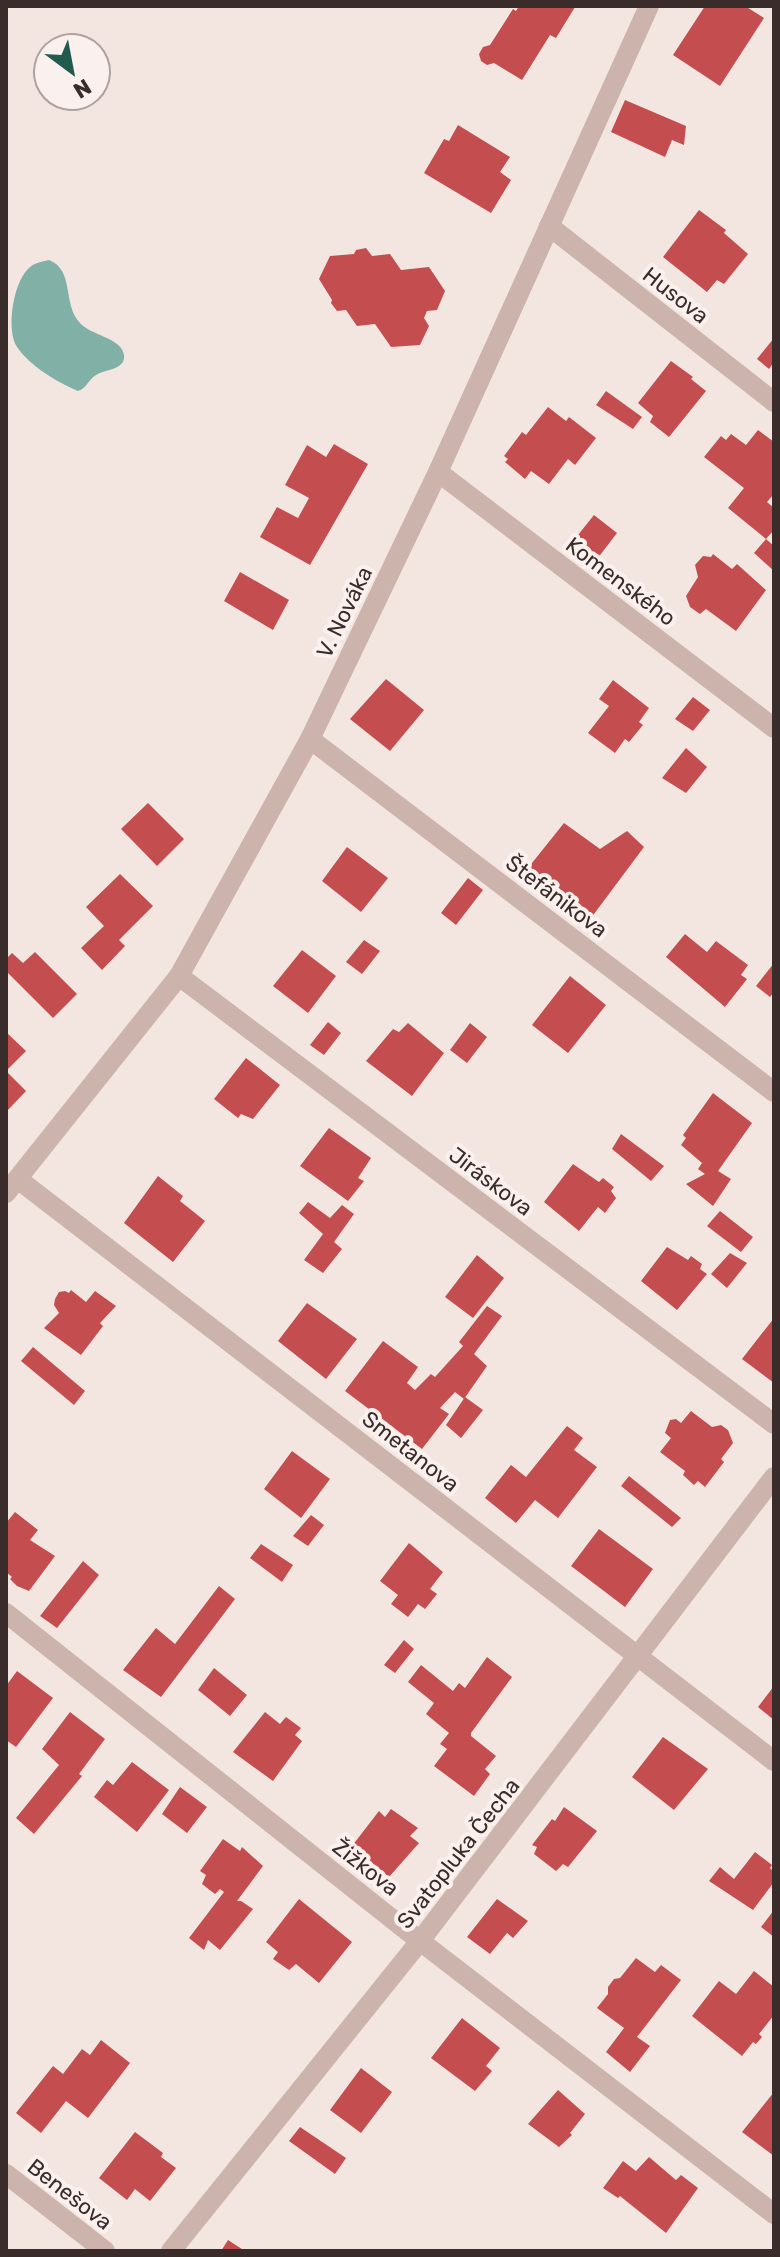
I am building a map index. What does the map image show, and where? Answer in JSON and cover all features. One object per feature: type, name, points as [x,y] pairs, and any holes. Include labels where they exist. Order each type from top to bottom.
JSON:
[{"type":"street","name":"V. Nováka","points":[[12,1187],[179,976],[310,739],[438,472],[649,6]]},
{"type":"street","name":"Husova","points":[[549,226],[774,402]]},
{"type":"street","name":"Komenského","points":[[438,472],[774,728]]},
{"type":"street","name":"Štefánikova","points":[[310,739],[774,1092]]},
{"type":"street","name":"Jiráskova","points":[[179,976],[774,1424]]},
{"type":"street","name":"Smetanova","points":[[12,1187],[639,1656],[774,1761]]},
{"type":"street","name":"Svatopluka Čecha","points":[[171,2251],[420,1941],[774,1477]]},
{"type":"street","name":"Žižkova","points":[[6,1613],[420,1941],[774,2214]]},
{"type":"street","name":"Benešova","points":[[6,2174],[105,2251]]},
{"type":"water","points":[[49,260],[62,271],[71,307],[80,323],[118,345],[124,355],[122,364],[96,375],[78,391],[36,367],[17,347],[12,330],[15,296],[22,277],[29,268]]},
{"type":"building","points":[[519,6],[575,7],[556,38],[550,35],[522,80],[494,63],[487,65],[481,61],[479,54],[483,47],[490,45],[513,9],[516,11]]},
{"type":"building","points":[[705,6],[745,6],[764,18],[720,86],[673,55]]},
{"type":"building","points":[[625,100],[686,126],[684,145],[672,140],[665,157],[611,132]]},
{"type":"building","points":[[458,125],[510,157],[500,172],[511,180],[491,213],[424,173],[444,139],[449,141]]},
{"type":"building","points":[[699,210],[726,230],[724,233],[748,254],[724,284],[717,280],[707,292],[663,257]]},
{"type":"building","points":[[366,248],[372,256],[390,254],[401,270],[429,267],[445,291],[437,310],[427,311],[424,318],[429,326],[420,345],[391,347],[375,324],[357,326],[346,310],[337,311],[331,303],[319,279],[330,256],[354,254],[356,250]]},
{"type":"building","points":[[774,338],[774,362],[769,369],[757,359]]},
{"type":"building","points":[[671,361],[706,391],[669,437],[650,422],[653,416],[638,403]]},
{"type":"building","points":[[606,391],[642,417],[633,429],[596,405]]},
{"type":"building","points":[[548,407],[566,421],[569,417],[596,438],[575,465],[568,459],[549,484],[531,471],[525,479],[505,462],[508,459],[504,456],[522,432],[526,435]]},
{"type":"building","points":[[758,430],[774,442],[774,494],[767,502],[774,508],[774,530],[766,539],[728,508],[744,488],[704,457],[721,436],[726,440],[731,434],[746,445]]},
{"type":"building","points":[[334,444],[368,464],[310,565],[260,537],[277,507],[298,518],[309,498],[285,485],[307,445],[326,457]]},
{"type":"building","points":[[594,515],[617,533],[594,563],[570,545]]},
{"type":"building","points":[[766,539],[774,546],[774,571],[754,553]]},
{"type":"building","points":[[713,554],[732,569],[737,564],[766,590],[736,631],[706,609],[700,614],[690,607],[686,596],[698,577],[695,565],[703,556],[711,557]]},
{"type":"building","points":[[240,572],[289,600],[273,630],[224,601]]},
{"type":"building","points":[[386,679],[424,710],[390,751],[350,719]]},
{"type":"building","points":[[613,680],[649,708],[639,722],[643,725],[629,742],[625,739],[615,753],[588,733],[609,706],[599,699]]},
{"type":"building","points":[[693,697],[710,710],[693,731],[675,719]]},
{"type":"building","points":[[686,748],[707,767],[686,793],[662,778]]},
{"type":"building","points":[[148,803],[184,839],[157,866],[121,829]]},
{"type":"building","points":[[564,823],[600,849],[627,831],[644,847],[591,918],[528,868]]},
{"type":"building","points":[[347,847],[388,878],[361,912],[322,881]]},
{"type":"building","points":[[120,874],[153,906],[119,940],[125,946],[102,970],[81,948],[104,926],[86,907]]},
{"type":"building","points":[[468,878],[483,890],[456,925],[441,913]]},
{"type":"building","points":[[685,934],[707,952],[716,941],[748,965],[741,975],[747,979],[725,1007],[666,957]]},
{"type":"building","points":[[364,940],[380,951],[362,974],[346,962]]},
{"type":"building","points":[[302,950],[336,976],[308,1013],[273,986]]},
{"type":"building","points":[[35,952],[77,994],[53,1018],[6,971],[6,959],[12,953],[23,963]]},
{"type":"building","points":[[774,963],[774,992],[770,997],[756,986]]},
{"type":"building","points":[[570,976],[606,1005],[568,1053],[532,1025]]},
{"type":"building","points":[[328,1022],[341,1033],[324,1055],[310,1045]]},
{"type":"building","points":[[408,1023],[444,1053],[412,1096],[366,1061],[393,1029],[399,1032]]},
{"type":"building","points":[[470,1023],[487,1037],[467,1063],[450,1050]]},
{"type":"building","points":[[6,1032],[26,1051],[6,1071]]},
{"type":"building","points":[[246,1058],[280,1085],[253,1119],[241,1114],[238,1118],[214,1099]]},
{"type":"building","points":[[6,1071],[26,1091],[6,1112]]},
{"type":"building","points":[[713,1093],[752,1123],[718,1171],[731,1179],[713,1206],[686,1184],[705,1174],[698,1169],[702,1163],[681,1145],[686,1138],[683,1135]]},
{"type":"building","points":[[329,1128],[371,1158],[358,1178],[364,1181],[348,1201],[300,1166]]},
{"type":"building","points":[[621,1134],[664,1166],[651,1181],[612,1149]]},
{"type":"building","points":[[573,1164],[599,1182],[603,1178],[614,1187],[611,1191],[616,1198],[605,1213],[598,1207],[579,1231],[544,1202]]},
{"type":"building","points":[[158,1176],[183,1196],[180,1201],[205,1221],[173,1262],[124,1223]]},
{"type":"building","points":[[308,1202],[330,1218],[342,1205],[354,1214],[334,1242],[342,1249],[323,1273],[304,1260],[323,1234],[299,1213]]},
{"type":"building","points":[[720,1211],[753,1237],[741,1252],[707,1226]]},
{"type":"building","points":[[667,1247],[688,1260],[691,1256],[702,1264],[700,1269],[707,1274],[677,1310],[641,1281]]},
{"type":"building","points":[[730,1253],[747,1263],[727,1288],[711,1274]]},
{"type":"building","points":[[477,1255],[504,1278],[473,1318],[445,1297]]},
{"type":"building","points":[[71,1290],[86,1302],[95,1291],[116,1306],[100,1323],[103,1326],[81,1355],[44,1328],[59,1313],[54,1305],[59,1292],[69,1293]]},
{"type":"building","points":[[307,1303],[357,1339],[326,1379],[278,1341]]},
{"type":"building","points":[[487,1306],[502,1316],[474,1354],[487,1366],[464,1399],[455,1392],[440,1408],[449,1414],[422,1449],[345,1391],[383,1341],[418,1367],[407,1383],[415,1390],[431,1374],[435,1377],[463,1346],[459,1342]]},
{"type":"building","points":[[774,1318],[774,1383],[742,1359]]},
{"type":"building","points":[[33,1347],[85,1391],[74,1405],[21,1361]]},
{"type":"building","points":[[465,1397],[483,1410],[461,1438],[446,1425]]},
{"type":"building","points":[[691,1411],[712,1427],[721,1425],[728,1430],[733,1443],[721,1459],[724,1462],[705,1487],[698,1481],[694,1485],[683,1475],[685,1471],[660,1452],[671,1438],[665,1433],[670,1420],[676,1419],[681,1423]]},
{"type":"building","points":[[567,1426],[583,1438],[574,1450],[597,1467],[558,1518],[535,1500],[516,1523],[485,1498],[511,1465],[526,1477]]},
{"type":"building","points":[[292,1451],[330,1479],[301,1518],[264,1489]]},
{"type":"building","points":[[629,1476],[681,1518],[672,1527],[621,1486]]},
{"type":"building","points":[[15,1512],[38,1530],[30,1540],[55,1556],[29,1591],[17,1586],[6,1572],[6,1523]]},
{"type":"building","points":[[311,1515],[324,1525],[308,1546],[293,1536]]},
{"type":"building","points":[[599,1529],[653,1569],[625,1607],[571,1566]]},
{"type":"building","points":[[409,1543],[443,1572],[430,1589],[437,1594],[425,1609],[418,1604],[408,1617],[391,1604],[398,1595],[380,1581]]},
{"type":"building","points":[[261,1544],[293,1565],[282,1582],[250,1558]]},
{"type":"building","points":[[83,1561],[99,1575],[57,1628],[40,1616]]},
{"type":"building","points":[[219,1586],[235,1599],[161,1697],[123,1670],[156,1628],[175,1644]]},
{"type":"building","points":[[404,1640],[414,1649],[395,1673],[384,1665]]},
{"type":"building","points":[[487,1657],[512,1677],[471,1733],[496,1756],[485,1769],[490,1774],[474,1796],[434,1766],[447,1749],[440,1744],[449,1733],[426,1714],[434,1703],[408,1682],[421,1665],[453,1691],[459,1683],[465,1688]]},
{"type":"building","points":[[214,1668],[247,1695],[230,1716],[198,1690]]},
{"type":"building","points":[[17,1671],[53,1698],[16,1747],[6,1740],[6,1686]]},
{"type":"building","points":[[774,1686],[774,1720],[758,1707]]},
{"type":"building","points":[[70,1712],[105,1739],[79,1774],[82,1776],[34,1834],[16,1818],[59,1765],[42,1749]]},
{"type":"building","points":[[265,1712],[280,1724],[286,1717],[301,1728],[295,1735],[302,1741],[273,1781],[233,1752]]},
{"type":"building","points":[[663,1737],[708,1769],[674,1810],[632,1777]]},
{"type":"building","points":[[132,1762],[169,1790],[137,1832],[94,1797],[107,1780],[113,1785]]},
{"type":"building","points":[[180,1787],[207,1807],[187,1833],[162,1814]]},
{"type":"building","points":[[564,1807],[597,1831],[568,1867],[563,1864],[556,1871],[534,1854],[537,1847],[532,1845]]},
{"type":"building","points":[[391,1809],[418,1828],[410,1836],[419,1843],[389,1877],[352,1846],[379,1811],[385,1817]]},
{"type":"building","points":[[223,1839],[240,1851],[242,1847],[263,1866],[237,1901],[253,1909],[220,1950],[208,1940],[204,1950],[189,1938],[224,1892],[220,1889],[215,1894],[202,1884],[206,1875],[200,1871]]},
{"type":"building","points":[[755,1852],[772,1865],[774,1882],[753,1910],[709,1881],[720,1867],[734,1879]]},
{"type":"building","points":[[299,1899],[352,1942],[319,1983],[296,1964],[289,1970],[273,1959],[278,1952],[266,1942]]},
{"type":"building","points":[[497,1899],[528,1921],[513,1938],[507,1933],[490,1954],[467,1937]]},
{"type":"building","points":[[774,1910],[774,1937],[761,1927]]},
{"type":"building","points":[[636,1958],[655,1972],[661,1965],[681,1980],[637,2037],[650,2046],[630,2072],[606,2052],[624,2028],[597,2008],[608,1994],[608,1987],[614,1979],[620,1978]]},
{"type":"building","points":[[754,1971],[774,1987],[774,2015],[759,2034],[762,2037],[756,2044],[753,2042],[742,2056],[692,2016],[719,1981],[736,1994]]},
{"type":"building","points":[[462,2018],[500,2048],[486,2066],[492,2071],[475,2091],[431,2058]]},
{"type":"building","points":[[101,2040],[130,2063],[88,2118],[66,2101],[41,2133],[16,2113],[53,2066],[63,2074],[82,2049],[90,2055]]},
{"type":"building","points":[[361,2068],[392,2092],[361,2133],[330,2110]]},
{"type":"building","points":[[558,2090],[585,2114],[570,2133],[572,2135],[559,2147],[528,2124]]},
{"type":"building","points":[[774,2092],[774,2156],[742,2132]]},
{"type":"building","points":[[300,2127],[346,2158],[335,2174],[289,2141]]},
{"type":"building","points":[[135,2132],[163,2153],[161,2157],[176,2168],[150,2201],[135,2189],[127,2200],[99,2178]]},
{"type":"building","points":[[649,2157],[676,2180],[681,2175],[698,2188],[666,2233],[620,2196],[618,2198],[603,2188],[623,2161],[636,2171]]},
{"type":"building","points":[[228,2240],[245,2251],[221,2251]]}]
